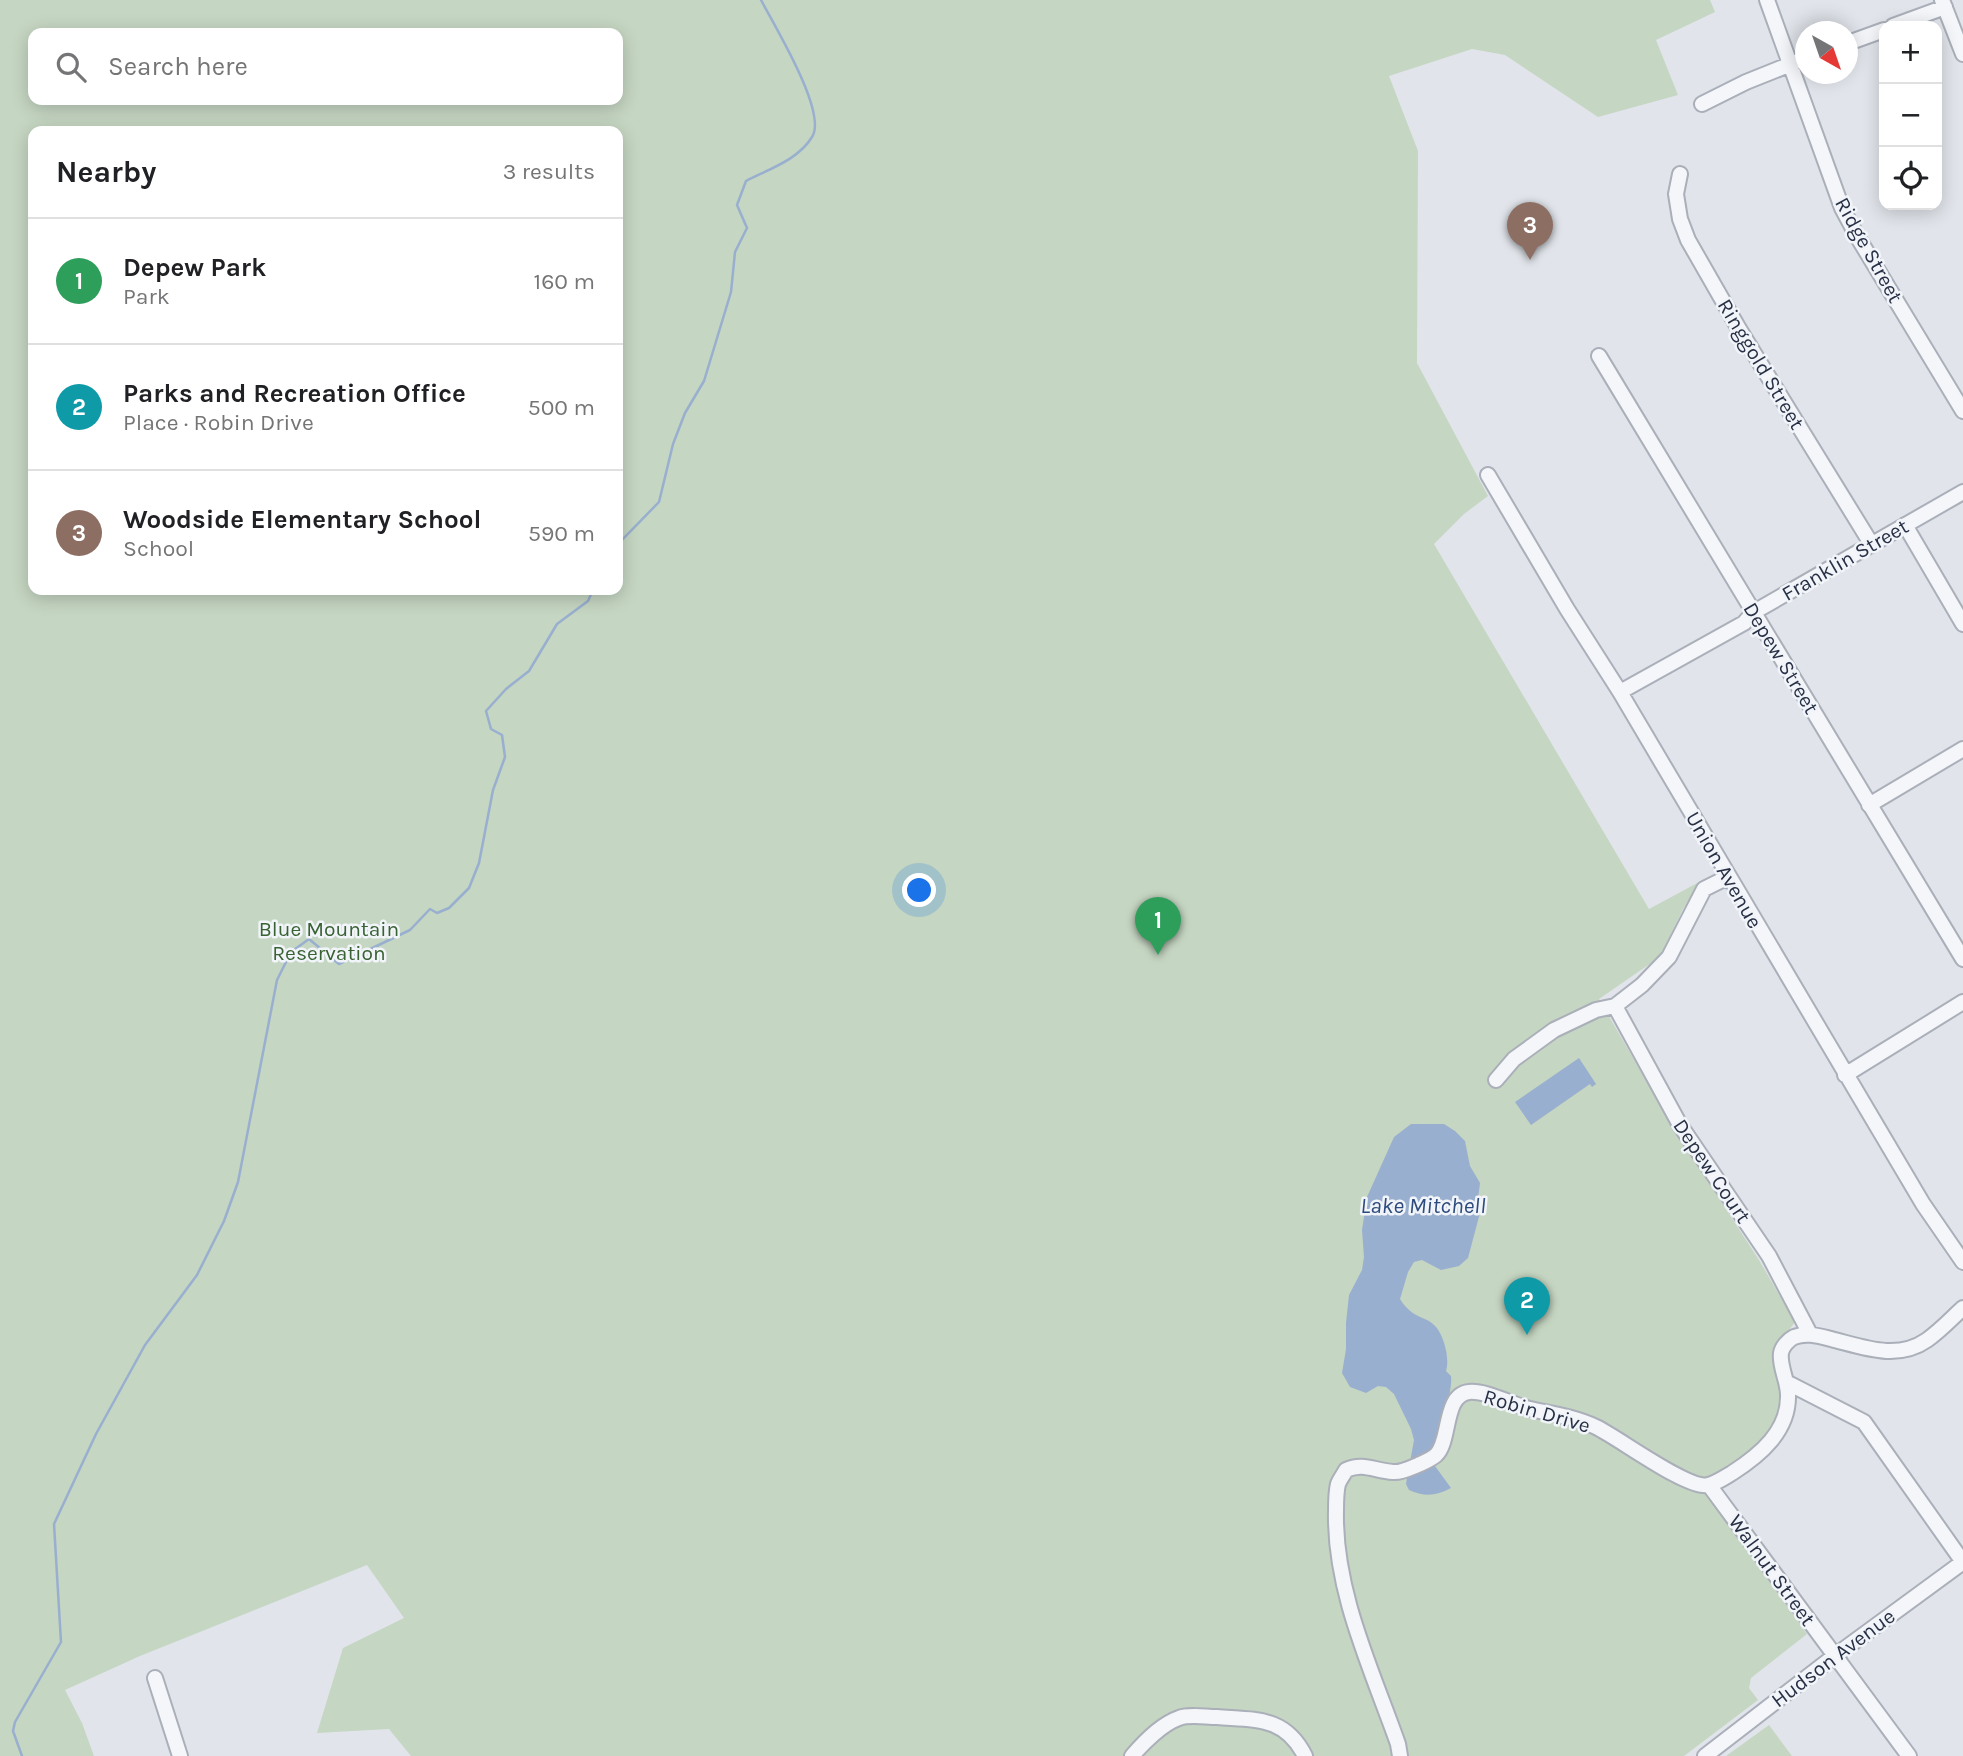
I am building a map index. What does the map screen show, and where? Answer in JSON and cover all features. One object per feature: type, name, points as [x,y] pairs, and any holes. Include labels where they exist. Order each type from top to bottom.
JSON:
[{"type":"street","name":"Ridge Street","points":[[1767,0],[1842,208],[1963,411]]},
{"type":"street","points":[[1905,21],[1944,4],[1963,54]]},
{"type":"street","points":[[1858,39],[1879,32]]},
{"type":"street","points":[[1702,104],[1795,62]]},
{"type":"street","name":"Ringgold Street","points":[[1680,174],[1676,194],[1680,219],[1688,240],[1733,319],[1872,545]]},
{"type":"street","name":"Depew Street","points":[[1599,356],[1963,959]]},
{"type":"street","name":"Union Avenue","points":[[1488,475],[1567,609],[1620,692],[1845,1075],[1923,1204],[1963,1262]]},
{"type":"street","name":"Franklin Street","points":[[1620,692],[1744,623],[1754,612],[1963,492]]},
{"type":"street","points":[[1905,525],[1963,624]]},
{"type":"street","points":[[1869,805],[1963,749]]},
{"type":"street","points":[[1496,1080],[1514,1059],[1554,1030],[1596,1010],[1615,1006],[1643,985],[1669,957],[1704,889],[1728,877]]},
{"type":"street","points":[[1845,1075],[1963,1002]]},
{"type":"street","name":"Depew Court","points":[[1615,1006],[1680,1125],[1769,1256],[1810,1334]]},
{"type":"street","points":[[1709,1485],[1745,1465],[1774,1437],[1785,1414],[1788,1398],[1788,1383],[1781,1352],[1795,1336],[1810,1334],[1891,1353],[1909,1349],[1928,1340],[1963,1308]]},
{"type":"street","points":[[1788,1383],[1857,1417],[1873,1435],[1963,1562]]},
{"type":"street","name":"Robin Drive","points":[[1400,1756],[1343,1581],[1337,1551],[1338,1484],[1346,1470],[1356,1465],[1394,1473],[1435,1457],[1440,1451],[1456,1399],[1467,1392],[1574,1417],[1599,1428],[1675,1475],[1693,1483],[1709,1485]]},
{"type":"street","name":"Walnut Street","points":[[1709,1485],[1909,1756]]},
{"type":"street","name":"Hudson Avenue","points":[[1705,1756],[1963,1562]]},
{"type":"street","points":[[155,1678],[180,1756]]},
{"type":"street","points":[[1132,1756],[1147,1740],[1179,1718],[1199,1716],[1263,1720],[1279,1726],[1292,1735],[1305,1756]]},
{"type":"green space","name":"Blue Mountain Reservation","points":[[0,0],[1710,0],[1715,12],[1656,40],[1678,95],[1598,117],[1505,55],[1472,49],[1389,76],[1418,151],[1417,363],[1488,496],[1464,514],[1434,544],[1649,909],[1701,881],[1683,909],[1663,950],[1654,961],[1599,999],[1674,1129],[1759,1260],[1795,1322],[1774,1350],[1782,1399],[1781,1415],[1777,1424],[1770,1435],[1748,1455],[1703,1489],[1807,1634],[1751,1678],[1749,1688],[1758,1700],[1684,1756],[411,1756],[389,1729],[317,1733],[343,1648],[404,1618],[367,1565],[140,1656],[65,1690],[82,1723],[94,1756],[0,1756]]},
{"type":"green space","points":[[1769,1725],[1792,1756],[1726,1756]]},
{"type":"water","points":[[1579,1058],[1596,1084],[1592,1087],[1590,1084],[1531,1125],[1515,1102]]},
{"type":"water","name":"Lake Mitchell","points":[[1411,1124],[1444,1124],[1455,1131],[1465,1141],[1470,1166],[1480,1183],[1478,1199],[1481,1209],[1468,1258],[1459,1266],[1441,1270],[1422,1260],[1414,1262],[1400,1299],[1410,1311],[1432,1323],[1439,1331],[1447,1354],[1446,1371],[1451,1376],[1445,1414],[1431,1452],[1435,1466],[1451,1488],[1430,1495],[1409,1490],[1406,1484],[1414,1440],[1394,1394],[1386,1387],[1378,1386],[1366,1393],[1350,1387],[1342,1373],[1349,1295],[1362,1270],[1364,1257],[1362,1230],[1367,1197],[1394,1137]]},
{"type":"waterway","points":[[623,539],[659,502],[673,444],[685,413],[704,381],[731,292],[735,252],[747,228],[737,205],[746,181],[791,158],[812,137],[815,125],[813,109],[806,90],[761,0]]},
{"type":"waterway","points":[[22,1756],[13,1731],[15,1722],[61,1642],[54,1524],[96,1434],[145,1345],[197,1275],[224,1221],[238,1182],[277,980],[291,952],[309,939],[339,964],[410,930],[430,909],[437,913],[449,908],[469,888],[479,863],[493,790],[505,757],[502,735],[491,729],[486,711],[506,689],[529,671],[557,624],[588,601],[591,595]]},
{"type":"place","name":"Woodside Elementary School","points":[[1530,260]]},
{"type":"place","name":"Depew Park","points":[[1158,955]]},
{"type":"place","name":"Parks and Recreation Office","points":[[1527,1335]]}]
